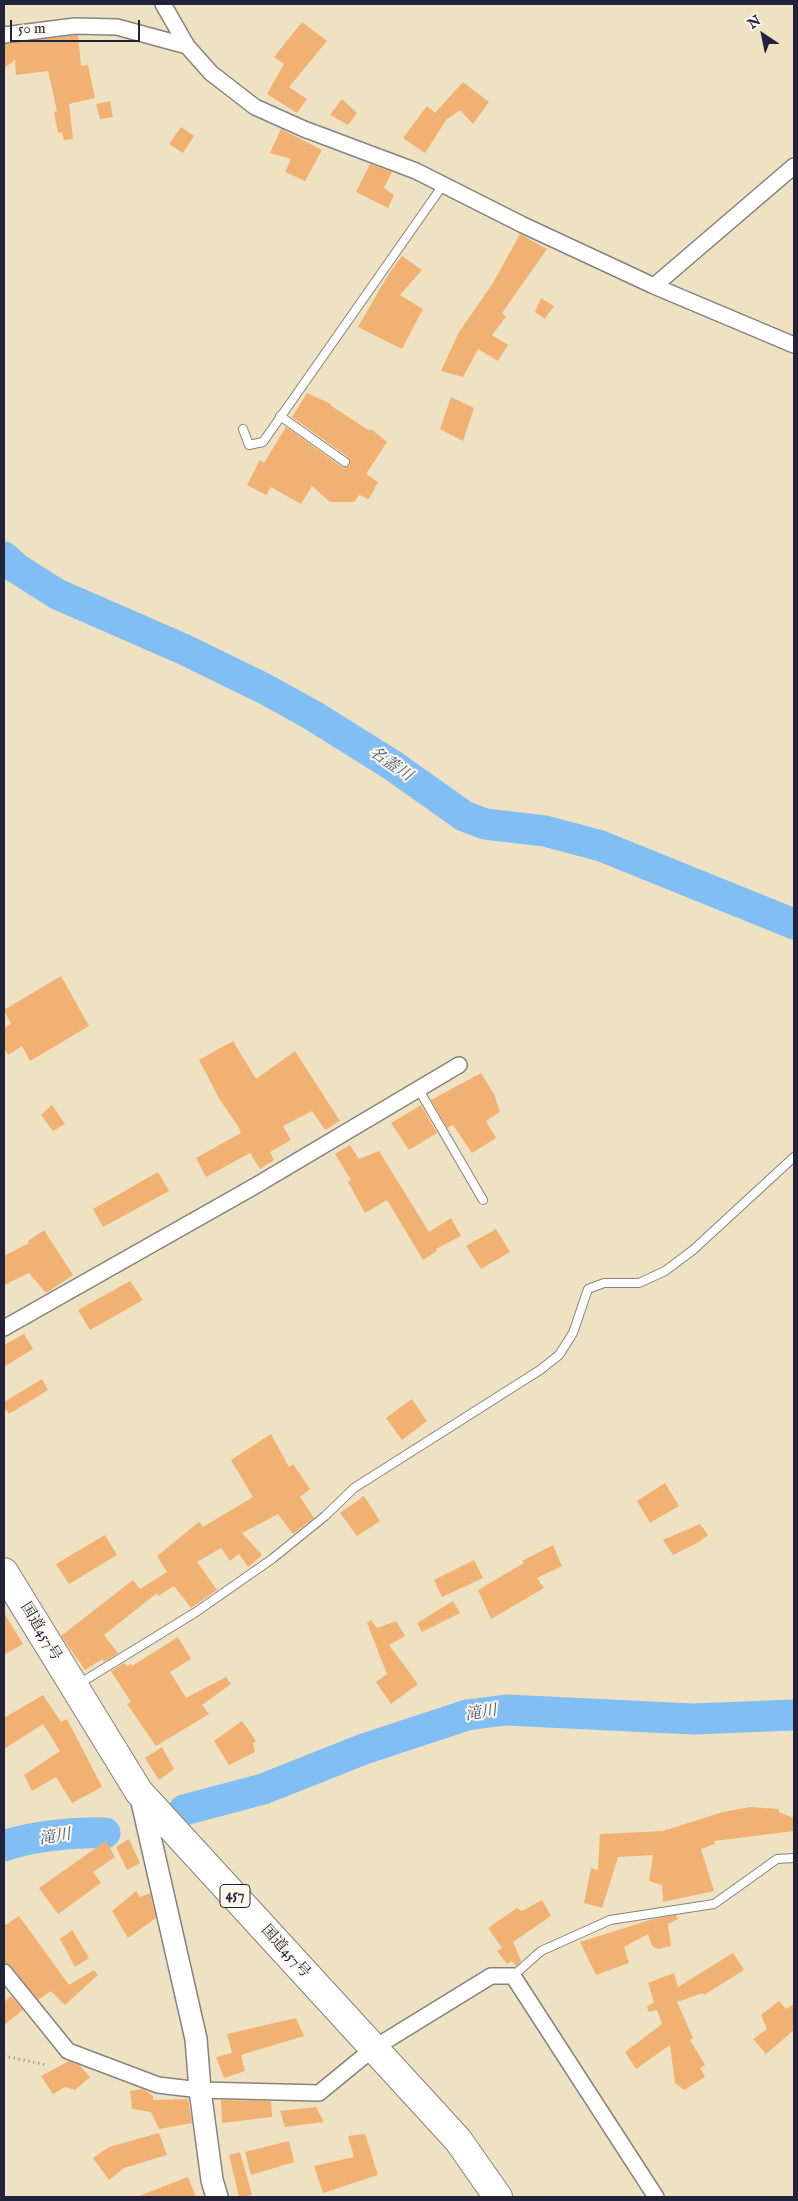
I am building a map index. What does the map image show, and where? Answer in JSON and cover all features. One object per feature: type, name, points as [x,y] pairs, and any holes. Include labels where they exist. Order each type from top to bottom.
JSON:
[{"type":"highway","name":"国道457号","points":[[4,1572],[139,1792],[458,2140],[498,2197]]},
{"type":"street","points":[[163,4],[187,46],[211,73],[255,107],[304,129],[416,171],[523,225],[654,286],[794,345]]},
{"type":"street","points":[[4,35],[74,26],[117,27],[187,46]]},
{"type":"street","points":[[654,286],[794,166]]},
{"type":"street","points":[[4,1328],[115,1266],[459,1065]]},
{"type":"street","points":[[139,1792],[196,2039],[200,2090],[212,2180],[217,2197]]},
{"type":"street","points":[[4,1972],[68,2051],[158,2085],[200,2090],[319,2093],[374,2048],[491,1976],[513,1976],[656,2197]]},
{"type":"lane","points":[[243,429],[249,445],[263,442],[443,185]]},
{"type":"lane","points":[[280,416],[345,462]]},
{"type":"lane","points":[[419,1090],[483,1200]]},
{"type":"lane","points":[[74,1687],[196,1612],[272,1559],[325,1516],[354,1488],[540,1370],[559,1355],[573,1333],[588,1289],[604,1283],[639,1283],[665,1271],[693,1250],[794,1157]]},
{"type":"lane","points":[[513,1976],[540,1951],[610,1920],[714,1904],[776,1860],[794,1858]]},
{"type":"path","points":[[4,2056],[46,2065]]},
{"type":"building","points":[[302,22],[327,41],[289,87],[307,99],[297,113],[267,94],[284,64],[274,57]]},
{"type":"building","points":[[78,35],[81,66],[88,65],[95,98],[69,104],[73,139],[64,140],[62,132],[58,133],[54,112],[57,111],[48,71],[16,75],[15,60],[4,68],[4,44]]},
{"type":"building","points":[[463,82],[489,102],[473,124],[460,110],[446,120],[425,153],[403,138],[427,106],[435,113]]},
{"type":"building","points":[[342,99],[357,113],[348,125],[330,115]]},
{"type":"building","points":[[110,101],[113,117],[100,119],[96,104]]},
{"type":"building","points":[[181,127],[194,136],[183,153],[169,144]]},
{"type":"building","points":[[281,129],[322,150],[305,181],[285,172],[291,159],[270,153]]},
{"type":"building","points":[[370,164],[392,172],[384,188],[394,195],[388,208],[356,192]]},
{"type":"building","points":[[520,234],[547,249],[502,313],[506,317],[492,335],[508,345],[498,361],[478,349],[463,377],[441,371],[459,332],[493,283]]},
{"type":"building","points":[[402,256],[422,270],[400,295],[423,309],[402,349],[358,327],[388,275]]},
{"type":"building","points":[[541,298],[554,306],[545,319],[535,312]]},
{"type":"building","points":[[307,393],[331,404],[370,431],[371,429],[387,442],[366,474],[378,482],[369,499],[359,495],[354,502],[330,502],[312,486],[301,504],[271,487],[266,495],[247,485],[260,460],[264,463],[286,427],[342,467],[350,465],[348,457],[292,417]]},
{"type":"building","points":[[451,397],[474,408],[463,441],[440,429]]},
{"type":"building","points":[[61,976],[89,1026],[30,1061],[22,1046],[8,1055],[4,1047],[4,1028],[11,1024],[4,1010]]},
{"type":"building","points":[[233,1041],[256,1079],[295,1051],[340,1121],[325,1130],[312,1111],[283,1126],[291,1140],[270,1152],[274,1160],[260,1169],[250,1153],[206,1177],[196,1158],[241,1133],[220,1100],[199,1060]]},
{"type":"building","points":[[481,1073],[494,1094],[500,1112],[486,1121],[496,1138],[472,1153],[453,1125],[447,1128],[431,1100]]},
{"type":"building","points":[[52,1105],[65,1124],[53,1131],[41,1115]]},
{"type":"building","points":[[421,1105],[437,1133],[409,1150],[391,1123]]},
{"type":"building","points":[[350,1145],[359,1159],[379,1151],[429,1232],[451,1218],[461,1236],[436,1249],[437,1251],[423,1260],[387,1200],[365,1213],[348,1182],[351,1180],[335,1154]]},
{"type":"building","points":[[158,1172],[169,1191],[103,1227],[93,1209]]},
{"type":"building","points":[[496,1229],[510,1252],[481,1269],[466,1246]]},
{"type":"building","points":[[44,1230],[73,1275],[46,1293],[29,1273],[4,1285],[4,1256],[29,1243],[28,1241]]},
{"type":"building","points":[[130,1281],[143,1300],[90,1330],[78,1310]]},
{"type":"building","points":[[24,1334],[33,1349],[4,1367],[4,1345]]},
{"type":"building","points":[[42,1379],[48,1390],[9,1414],[4,1407],[4,1402]]},
{"type":"building","points":[[412,1399],[427,1421],[402,1440],[386,1418]]},
{"type":"building","points":[[271,1434],[289,1467],[293,1464],[310,1489],[300,1497],[314,1518],[293,1534],[278,1514],[242,1533],[262,1555],[248,1567],[239,1554],[230,1561],[221,1548],[197,1562],[217,1590],[191,1608],[174,1586],[158,1596],[157,1593],[104,1635],[118,1653],[104,1662],[103,1659],[85,1670],[61,1636],[133,1580],[140,1589],[167,1572],[157,1556],[199,1522],[203,1527],[253,1497],[231,1460]]},
{"type":"building","points":[[665,1483],[679,1506],[650,1523],[637,1501]]},
{"type":"building","points":[[364,1496],[380,1521],[357,1536],[340,1513]]},
{"type":"building","points":[[700,1524],[708,1535],[699,1542],[673,1555],[663,1540]]},
{"type":"building","points":[[105,1535],[117,1555],[69,1584],[56,1564]]},
{"type":"building","points":[[553,1545],[562,1566],[537,1578],[544,1588],[491,1619],[478,1590],[524,1563],[522,1561]]},
{"type":"building","points":[[474,1560],[483,1578],[442,1597],[434,1580]]},
{"type":"building","points":[[453,1601],[460,1613],[422,1632],[417,1623]]},
{"type":"building","points":[[4,1613],[23,1644],[4,1655]]},
{"type":"building","points":[[371,1620],[377,1628],[396,1621],[405,1636],[389,1645],[418,1684],[391,1704],[376,1682],[387,1674],[367,1623]]},
{"type":"building","points":[[178,1637],[191,1659],[170,1672],[186,1698],[226,1677],[231,1684],[202,1705],[209,1714],[156,1746],[127,1704],[131,1702],[111,1671],[124,1663],[127,1666],[131,1664],[132,1666]]},
{"type":"building","points":[[43,1695],[61,1722],[67,1719],[102,1787],[72,1803],[56,1777],[32,1791],[24,1775],[60,1751],[43,1724],[4,1749],[4,1718]]},
{"type":"building","points":[[242,1721],[256,1741],[253,1743],[255,1752],[229,1765],[214,1741]]},
{"type":"building","points":[[162,1747],[174,1769],[159,1780],[145,1758]]},
{"type":"building","points":[[750,1807],[779,1809],[779,1812],[794,1818],[794,1831],[714,1841],[715,1844],[701,1849],[714,1891],[663,1902],[662,1885],[649,1881],[653,1855],[618,1857],[602,1908],[584,1903],[591,1868],[598,1870],[600,1834],[663,1831],[723,1812]]},
{"type":"building","points":[[129,1839],[140,1863],[127,1870],[116,1847]]},
{"type":"building","points":[[106,1841],[115,1857],[93,1872],[101,1883],[58,1914],[39,1888]]},
{"type":"building","points":[[136,1891],[140,1897],[150,1893],[156,1918],[128,1938],[112,1911]]},
{"type":"building","points":[[542,1900],[551,1916],[513,1942],[521,1961],[516,1966],[512,1961],[507,1964],[497,1951],[502,1948],[488,1928],[517,1908],[522,1911]]},
{"type":"building","points":[[676,1915],[678,1919],[668,1924],[671,1946],[658,1949],[652,1946],[648,1934],[624,1947],[629,1963],[596,1975],[580,1942],[653,1919]]},
{"type":"building","points":[[19,1916],[69,1985],[94,1970],[98,1975],[65,2005],[51,1991],[38,2000],[11,1966],[4,1962],[4,1926]]},
{"type":"building","points":[[72,1930],[89,1958],[75,1967],[60,1939]]},
{"type":"building","points":[[733,1953],[744,1970],[704,1995],[703,1993],[677,2002],[693,2038],[690,2040],[705,2065],[700,2068],[705,2077],[684,2090],[675,2083],[670,2045],[636,2069],[625,2052],[662,2024],[657,2010],[649,2012],[647,2007],[654,2002],[648,1983],[674,1973],[678,1987]]},
{"type":"building","points":[[11,1996],[23,2010],[4,2025],[4,2002]]},
{"type":"building","points":[[779,2001],[786,2009],[794,2004],[794,2030],[766,2054],[753,2039],[767,2029],[761,2015]]},
{"type":"building","points":[[296,2018],[304,2036],[241,2055],[245,2071],[224,2078],[216,2057],[232,2053],[227,2034]]},
{"type":"building","points":[[69,2061],[80,2066],[90,2077],[75,2090],[65,2087],[53,2094],[41,2076]]},
{"type":"building","points":[[143,2089],[153,2096],[153,2100],[188,2099],[192,2123],[159,2129],[151,2112],[132,2109],[130,2091]]},
{"type":"building","points":[[221,2100],[271,2101],[272,2117],[222,2123]]},
{"type":"building","points":[[316,2107],[324,2122],[285,2127],[280,2111]]},
{"type":"building","points":[[159,2133],[167,2155],[124,2168],[109,2180],[93,2158],[109,2147]]},
{"type":"building","points":[[365,2134],[378,2175],[323,2193],[314,2166],[354,2157],[348,2136]]},
{"type":"building","points":[[289,2141],[294,2162],[251,2175],[245,2152]]},
{"type":"building","points":[[240,2152],[252,2195],[243,2197],[239,2197],[229,2155]]},
{"type":"building","points":[[188,2177],[196,2197],[139,2197],[139,2196]]},
{"type":"waterway","name":"名蓋川","points":[[4,557],[16,568],[57,594],[183,649],[265,689],[312,715],[392,765],[464,816],[485,824],[545,831],[601,846],[794,924]]},
{"type":"waterway","name":"滝川","points":[[184,1810],[263,1789],[364,1749],[467,1715],[506,1710],[693,1719],[794,1715]]},
{"type":"waterway","name":"滝川","points":[[4,1846],[54,1835],[105,1833]]}]
